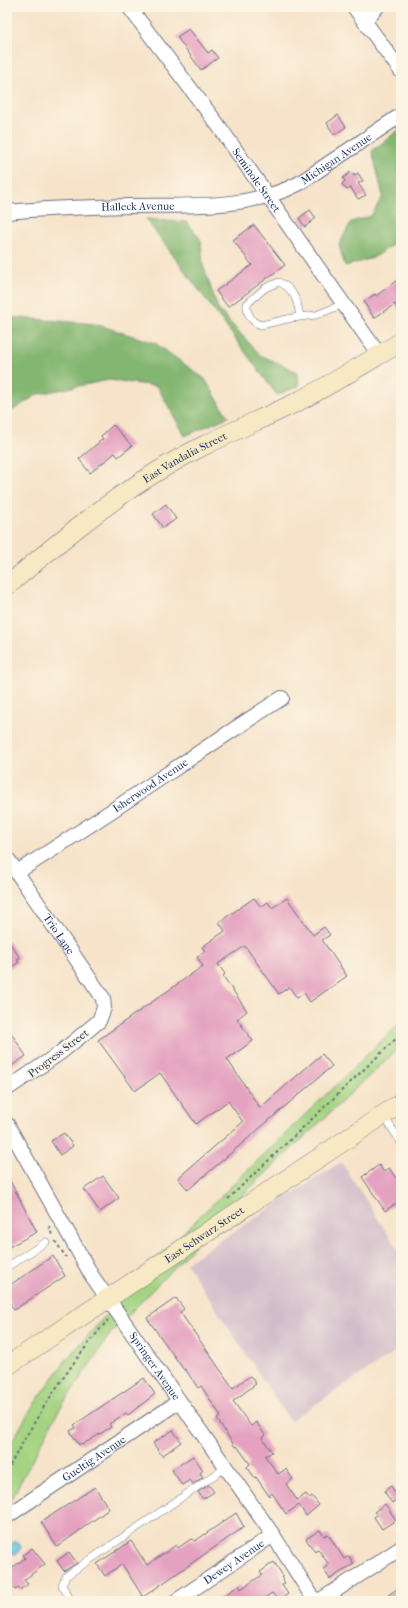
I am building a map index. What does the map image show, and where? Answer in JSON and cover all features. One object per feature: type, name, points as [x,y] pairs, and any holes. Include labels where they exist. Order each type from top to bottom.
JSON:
[{"type":"street","name":"Seminole Street","points":[[128,7],[218,125],[344,304],[394,350]]},
{"type":"street","points":[[354,7],[401,71]]},
{"type":"street","points":[[364,20],[377,7]]},
{"type":"street","name":"Michigan Avenue","points":[[268,196],[280,193],[298,184],[401,115]]},
{"type":"street","name":"Halleck Avenue","points":[[7,212],[124,206],[206,205],[236,202],[268,196]]},
{"type":"street","name":"East Vandalia Street","points":[[7,586],[67,535],[116,498],[158,471],[225,434],[331,384],[394,350]]},
{"type":"street","name":"Isherwood Avenue","points":[[17,872],[83,831],[178,765],[282,698]]},
{"type":"street","name":"Trio Lane","points":[[7,858],[103,998],[103,1012]]},
{"type":"street","name":"Progress Street","points":[[7,1089],[60,1053],[99,1021],[103,1012]]},
{"type":"street","name":"East Schwarz Street","points":[[7,1366],[401,1103]]},
{"type":"street","name":"Springer Avenue","points":[[7,1124],[92,1276],[178,1402],[273,1536],[315,1601]]},
{"type":"street","name":"Gueltig Avenue","points":[[9,1515],[178,1402]]},
{"type":"street","name":"Dewey Avenue","points":[[176,1601],[273,1536]]},
{"type":"street","points":[[319,1601],[401,1548]]},
{"type":"lane","points":[[300,317],[295,297],[288,288],[279,282],[265,288],[247,304],[246,309],[256,324],[261,326],[316,315],[344,304]]},
{"type":"lane","points":[[383,1115],[401,1142]]},
{"type":"lane","points":[[7,1267],[46,1242]]},
{"type":"lane","points":[[71,1601],[62,1585],[66,1576],[225,1468]]},
{"type":"path","points":[[226,1202],[401,1034]]},
{"type":"path","points":[[7,1471],[32,1425],[60,1382],[107,1321]]},
{"type":"shaded area","points":[[341,1162],[401,1254],[401,1348],[290,1421],[186,1263]]},
{"type":"green space","points":[[401,128],[401,162],[397,169],[401,180],[401,239],[373,258],[345,266],[339,245],[351,222],[371,216],[383,196],[372,151]]},
{"type":"green space","points":[[146,219],[187,222],[201,240],[203,265],[218,309],[260,355],[298,372],[299,386],[277,395]]},
{"type":"green space","points":[[7,317],[95,324],[155,343],[205,379],[228,417],[185,436],[157,386],[109,380],[38,394],[7,414]]},
{"type":"green space","points":[[401,1022],[401,1046],[250,1188],[111,1333],[59,1410],[13,1496],[7,1512],[7,1450],[34,1404],[67,1359],[161,1254]]},
{"type":"water","points":[[13,1542],[17,1542],[21,1548],[17,1554],[13,1554],[9,1550],[9,1546]]},
{"type":"building","points":[[189,29],[208,53],[212,50],[218,58],[201,70],[177,37]]},
{"type":"building","points":[[338,115],[346,127],[334,135],[327,123]]},
{"type":"building","points":[[351,172],[354,176],[358,173],[363,181],[358,183],[366,195],[358,199],[351,188],[347,190],[342,184],[345,181],[343,178]]},
{"type":"building","points":[[310,210],[316,218],[305,227],[299,218]]},
{"type":"building","points":[[254,225],[285,265],[228,307],[216,291],[252,265],[233,240]]},
{"type":"building","points":[[397,280],[401,286],[401,313],[395,304],[374,318],[364,302],[375,294],[376,296]]},
{"type":"building","points":[[113,425],[132,446],[118,457],[115,453],[90,473],[79,459],[103,439],[101,436]]},
{"type":"building","points":[[166,504],[176,519],[163,528],[153,514]]},
{"type":"building","points":[[254,898],[261,907],[268,902],[272,908],[287,898],[313,935],[324,927],[330,935],[322,940],[347,976],[310,1002],[304,993],[297,998],[289,987],[279,994],[245,946],[218,964],[225,974],[223,976],[247,1011],[237,1019],[253,1041],[227,1059],[260,1108],[322,1054],[332,1066],[188,1190],[178,1178],[243,1122],[228,1101],[196,1124],[160,1073],[135,1091],[98,1040],[203,966],[197,957],[205,951],[202,947],[225,931],[219,922]]},
{"type":"building","points":[[7,939],[20,958],[17,960],[19,962],[11,968],[9,965],[7,966]]},
{"type":"building","points":[[7,1027],[26,1056],[7,1069]]},
{"type":"building","points":[[64,1133],[73,1146],[60,1155],[51,1141]]},
{"type":"building","points":[[379,1165],[384,1172],[389,1168],[401,1185],[401,1200],[385,1211],[362,1177]]},
{"type":"building","points":[[7,1175],[37,1232],[7,1248]]},
{"type":"building","points":[[103,1176],[119,1198],[100,1212],[84,1189]]},
{"type":"building","points":[[53,1256],[65,1276],[14,1310],[7,1299],[7,1287]]},
{"type":"building","points":[[176,1298],[184,1309],[180,1312],[233,1388],[250,1376],[256,1384],[233,1401],[251,1426],[256,1422],[265,1435],[262,1438],[272,1452],[265,1456],[278,1474],[286,1469],[293,1479],[286,1484],[297,1500],[306,1494],[309,1498],[312,1496],[319,1505],[306,1516],[299,1505],[286,1514],[272,1493],[269,1496],[247,1467],[250,1464],[237,1446],[235,1447],[217,1419],[221,1416],[201,1386],[198,1388],[147,1318]]},
{"type":"building","points":[[144,1378],[155,1394],[128,1415],[126,1413],[109,1424],[111,1427],[82,1445],[81,1443],[79,1445],[70,1431],[76,1428],[74,1425]]},
{"type":"building","points":[[173,1430],[181,1442],[162,1456],[153,1443]]},
{"type":"building","points":[[193,1456],[203,1470],[200,1473],[203,1477],[193,1484],[190,1480],[182,1485],[172,1470]]},
{"type":"building","points":[[209,1485],[214,1492],[203,1499],[198,1492]]},
{"type":"building","points":[[391,1486],[399,1498],[392,1503],[384,1491]]},
{"type":"building","points":[[95,1487],[109,1509],[57,1547],[41,1522]]},
{"type":"building","points":[[385,1504],[396,1520],[382,1529],[374,1517],[377,1515],[374,1512]]},
{"type":"building","points":[[236,1513],[244,1527],[143,1597],[122,1564],[105,1576],[97,1564],[131,1541],[147,1565],[176,1545],[178,1548],[191,1539],[195,1541]]},
{"type":"building","points":[[320,1530],[324,1536],[328,1534],[344,1559],[349,1556],[354,1564],[330,1579],[323,1569],[329,1565],[318,1549],[315,1552],[306,1539]]},
{"type":"building","points":[[32,1548],[45,1564],[24,1580],[28,1584],[20,1590],[18,1588],[15,1590],[9,1582],[12,1580],[7,1572],[25,1558],[23,1555]]},
{"type":"building","points":[[69,1552],[77,1563],[64,1571],[57,1561]]},
{"type":"building","points":[[274,1562],[283,1576],[281,1577],[285,1583],[282,1585],[288,1594],[279,1601],[272,1593],[260,1601],[217,1601],[239,1585],[241,1589],[262,1575],[260,1572]]},
{"type":"building","points":[[397,1589],[401,1595],[401,1601],[391,1601],[387,1596]]}]
